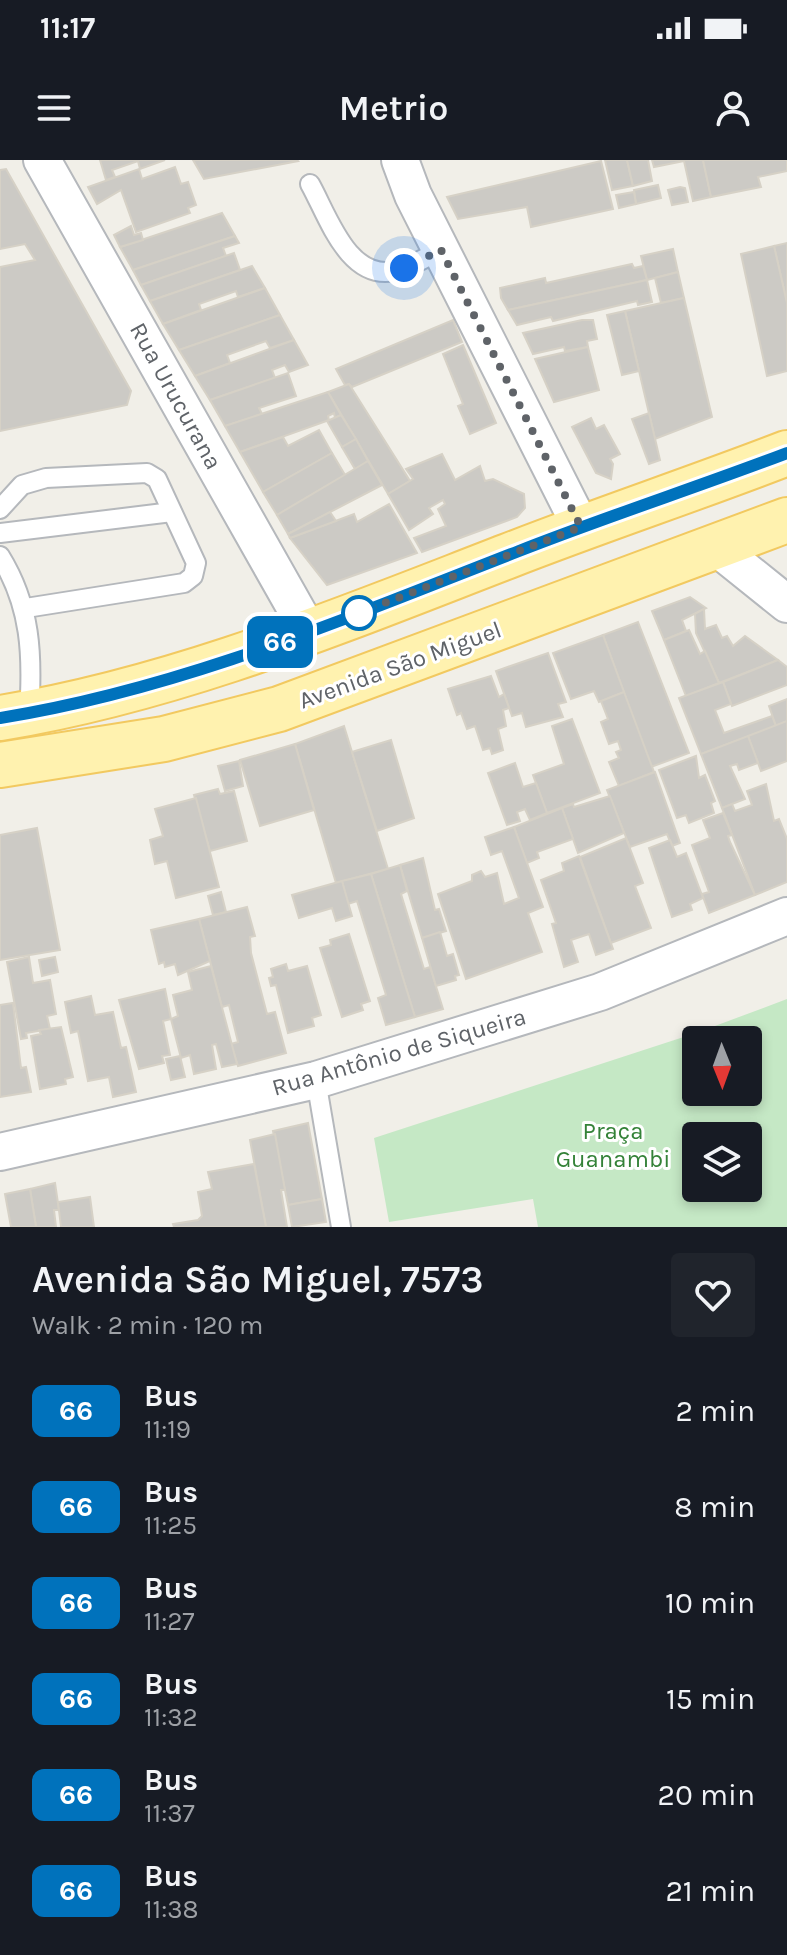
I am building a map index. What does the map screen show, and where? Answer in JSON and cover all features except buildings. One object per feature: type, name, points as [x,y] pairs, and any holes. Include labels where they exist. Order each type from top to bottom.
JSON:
[{"type":"main road","points":[[14,716],[146,688],[309,632],[581,527],[787,453]]},
{"type":"main road","name":"Avenida São Miguel","points":[[0,765],[164,739],[279,709],[787,520]]},
{"type":"street","name":"Rua Urucurana","points":[[42,160],[309,632]]},
{"type":"street","points":[[400,160],[441,250],[581,527]]},
{"type":"street","points":[[716,547],[787,604]]},
{"type":"street","name":"Rua Antônio de Siqueira","points":[[0,1152],[316,1080],[600,992],[787,916]]},
{"type":"lane","points":[[310,184],[347,250],[364,267],[392,272],[441,250]]},
{"type":"lane","points":[[0,509],[22,485],[46,478],[132,471],[147,473],[157,479],[196,563],[193,576],[184,583],[26,608]]},
{"type":"lane","points":[[0,533],[172,512]]},
{"type":"lane","points":[[0,556],[17,582],[26,608],[31,681],[14,716]]},
{"type":"lane","points":[[316,1080],[341,1227]]},
{"type":"green space","name":"Praça Guanambi","points":[[787,999],[787,1227],[538,1227],[533,1199],[389,1222],[374,1138],[682,1038],[682,1106],[762,1106],[762,1026],[715,1026]]},
{"type":"bus line","name":"66","points":[[0,718],[146,688],[309,632],[581,527],[787,453]]},
{"type":"route","points":[[359,613],[581,527],[441,250],[404,268]]}]
